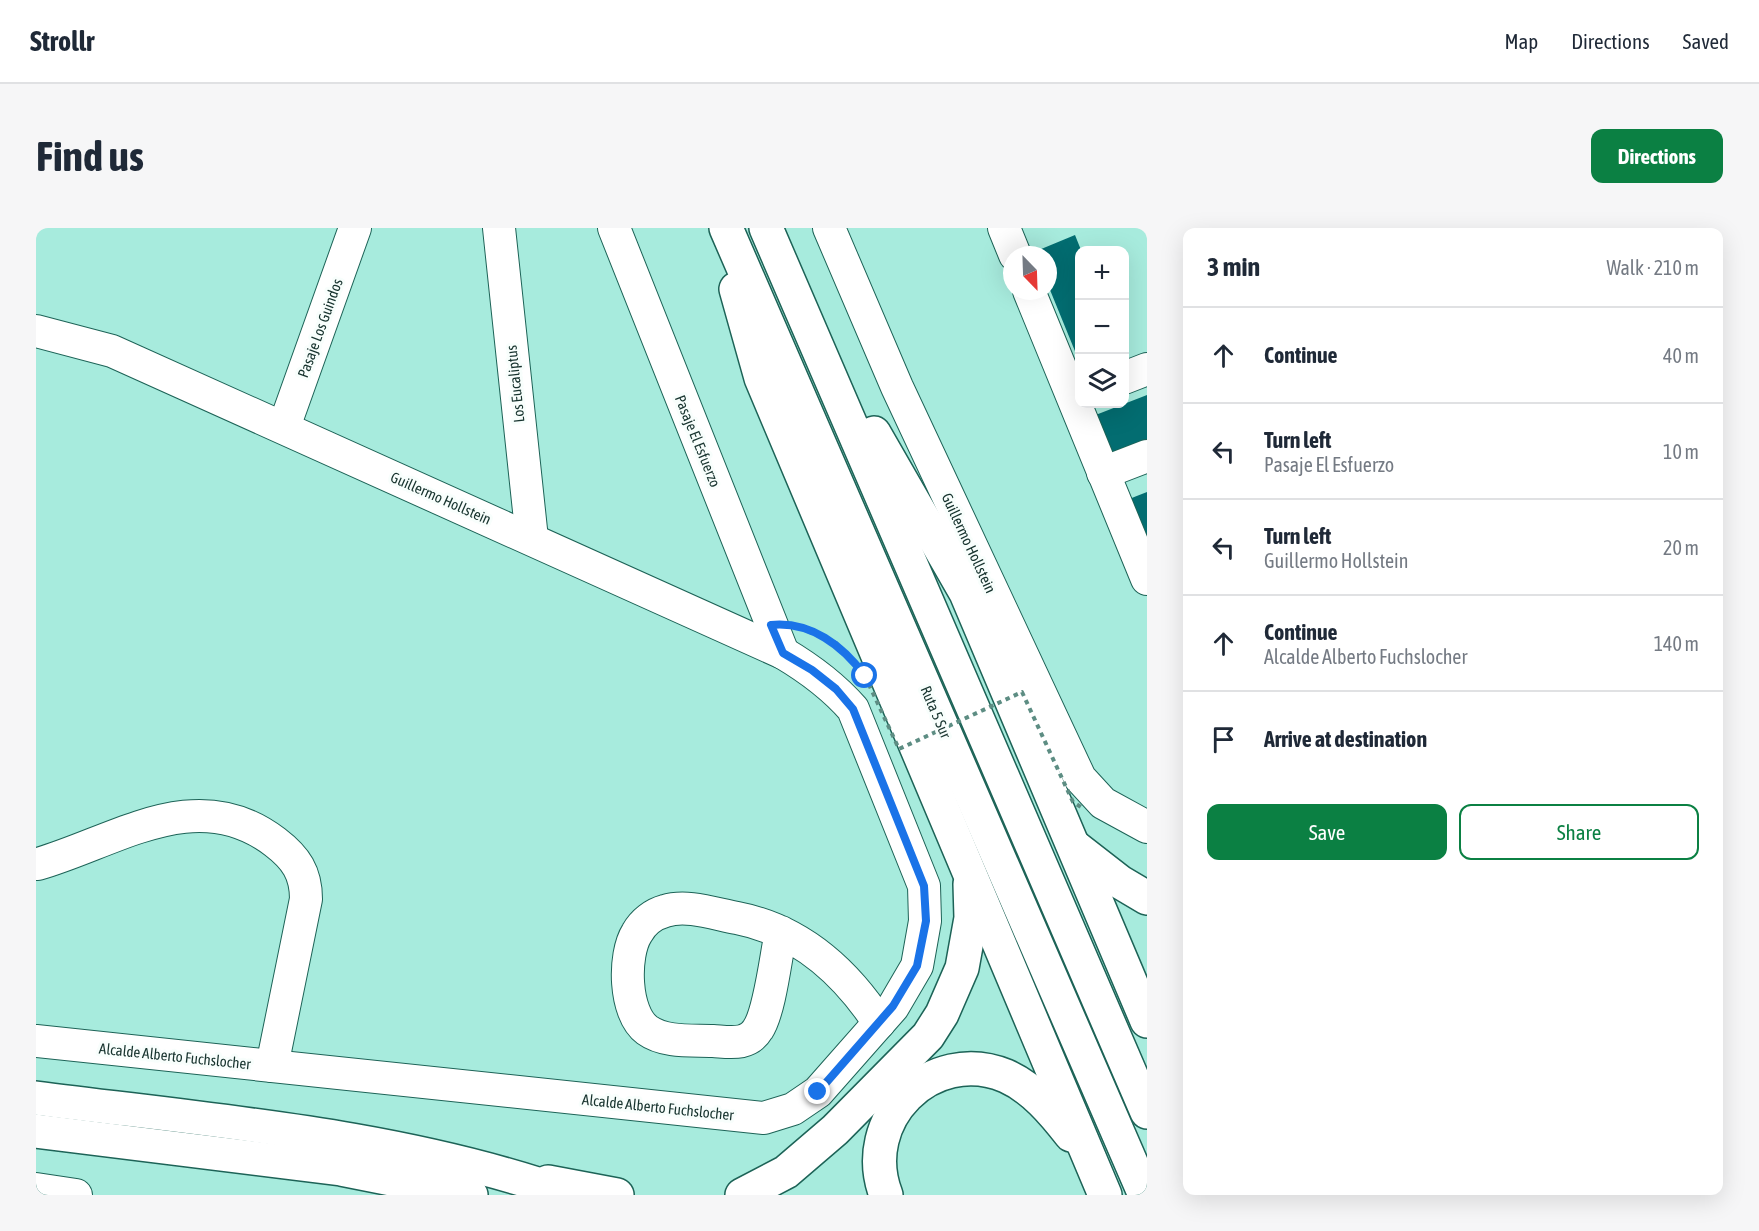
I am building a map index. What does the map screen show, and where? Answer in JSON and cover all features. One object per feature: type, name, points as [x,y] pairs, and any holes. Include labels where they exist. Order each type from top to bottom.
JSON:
[{"type":"highway","points":[[724,228],[748,337],[761,378],[969,867],[1105,1195]]},
{"type":"highway","name":"Ruta 5 Sur","points":[[724,228],[1145,1195]]},
{"type":"highway","points":[[766,228],[1147,1112]]},
{"type":"highway","points":[[797,299],[966,593],[1147,1021]]},
{"type":"highway","points":[[1072,844],[1120,882],[1147,898]]},
{"type":"highway","points":[[742,1195],[786,1172],[835,1130],[928,1036],[946,1007],[962,968],[971,918],[969,867]]},
{"type":"highway","points":[[886,1195],[881,1176],[880,1145],[890,1115],[899,1101],[918,1084],[958,1070],[991,1072],[1019,1083],[1032,1092],[1060,1122],[1092,1164]]},
{"type":"highway","points":[[36,1098],[400,1149],[532,1181],[570,1195]]},
{"type":"highway","points":[[36,1131],[341,1169],[471,1195]]},
{"type":"highway","points":[[532,1181],[560,1182],[617,1195]]},
{"type":"street","name":"Pasaje Los Guindos","points":[[284,427],[355,228]]},
{"type":"street","name":"Los Eucaliptus","points":[[498,228],[532,539]]},
{"type":"street","name":"Pasaje El Esfuerzo","points":[[614,228],[783,653]]},
{"type":"street","name":"Guillermo Hollstein","points":[[829,228],[897,387],[1080,778],[1103,803],[1147,827]]},
{"type":"street","points":[[1004,228],[1011,246]]},
{"type":"street","points":[[1033,300],[1075,395]]},
{"type":"street","name":"Guillermo Hollstein","points":[[36,332],[54,334],[112,351],[284,427],[783,653],[812,670],[836,689]]},
{"type":"street","points":[[1129,376],[1147,369]]},
{"type":"street","points":[[1080,408],[1103,473],[1147,579]]},
{"type":"street","points":[[1103,473],[1147,456]]},
{"type":"street","name":"Alcalde Alberto Fuchslocher","points":[[36,1041],[764,1118],[793,1109],[818,1092],[893,1006],[917,966],[926,921],[924,886],[853,709],[836,689]]},
{"type":"street","points":[[38,864],[153,822],[180,816],[198,816],[236,822],[254,829],[286,850],[303,875],[306,899],[272,1066]]},
{"type":"street","points":[[781,932],[762,1021],[750,1038],[738,1043],[667,1038],[649,1031],[635,1017],[628,992],[632,944],[637,932],[656,915],[675,908],[685,908],[761,923],[781,932],[836,969],[879,1023]]},
{"type":"path","points":[[771,625],[786,623],[806,629],[836,643],[851,657]]},
{"type":"path","points":[[861,670],[899,749],[1022,692],[1073,802],[1084,809]]},
{"type":"building","points":[[1075,235],[1079,246],[1075,246],[1075,351],[1054,300],[1057,300],[1057,246],[1048,246]]},
{"type":"building","points":[[1147,395],[1147,442],[1110,457],[1093,416],[1114,408],[1129,408],[1129,402]]},
{"type":"building","points":[[1147,492],[1147,557],[1124,501]]},
{"type":"route","points":[[818,1092],[893,1006],[917,966],[926,921],[924,886],[853,709],[836,689],[812,670],[783,653],[771,625],[786,623],[806,629],[836,643],[851,657],[865,676]]}]
